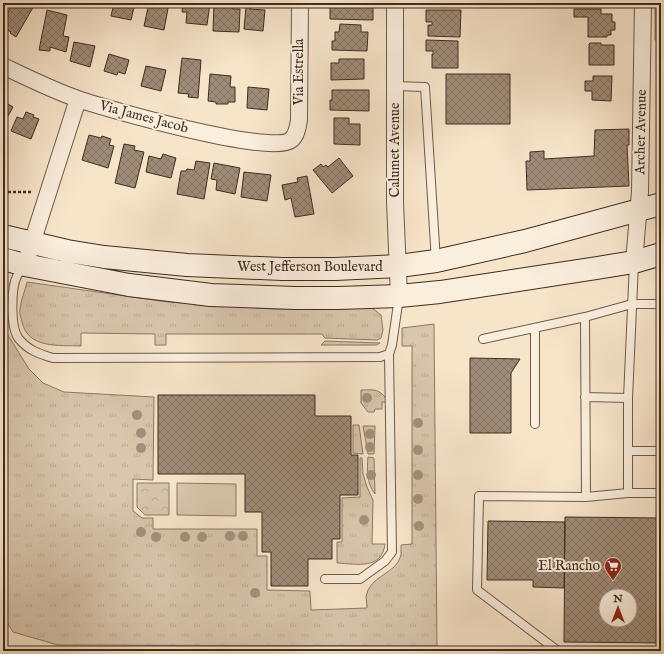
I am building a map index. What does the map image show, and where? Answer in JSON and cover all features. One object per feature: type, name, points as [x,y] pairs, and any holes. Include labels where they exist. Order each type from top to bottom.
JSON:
[{"type":"main road","name":"West Jefferson Boulevard","points":[[3,236],[32,244],[104,257],[187,265],[334,270],[436,262],[525,241],[661,204]]},
{"type":"main road","name":"West Jefferson Boulevard","points":[[3,259],[25,265],[129,285],[212,295],[295,298],[399,296],[474,287],[634,262],[661,254]]},
{"type":"street","name":"Via Estrella","points":[[291,140],[297,131],[299,120],[300,3]]},
{"type":"street","name":"Calumet Avenue","points":[[395,3],[395,202],[399,266],[399,296]]},
{"type":"street","name":"Archer Avenue","points":[[634,262],[640,192],[643,3]]},
{"type":"street","name":"Via James Jacob","points":[[3,66],[34,81],[78,99],[141,118],[213,134],[266,143],[280,144],[291,140]]},
{"type":"street","points":[[25,265],[78,99]]},
{"type":"lane","points":[[394,86],[425,87],[436,262]]},
{"type":"lane","points":[[628,493],[628,398],[634,262]]},
{"type":"lane","points":[[25,265],[17,276],[13,296],[13,321],[18,338],[36,354],[53,358],[380,357],[389,354]]},
{"type":"lane","points":[[325,579],[360,579],[385,561],[392,552],[389,354],[392,345],[399,296]]},
{"type":"lane","points":[[483,339],[585,317],[632,304],[661,304]]},
{"type":"lane","points":[[585,317],[586,497]]},
{"type":"lane","points":[[535,328],[535,424]]},
{"type":"lane","points":[[585,397],[628,398]]},
{"type":"lane","points":[[628,451],[661,451]]},
{"type":"lane","points":[[558,651],[477,590],[479,496],[586,497],[628,493],[661,493]]},
{"type":"path","points":[[3,192],[31,192]]},
{"type":"green space","points":[[655,9],[661,9],[661,40],[655,40]]},
{"type":"green space","points":[[27,282],[168,302],[274,309],[372,308],[381,315],[383,330],[381,338],[377,340],[325,338],[322,334],[166,334],[166,345],[155,345],[155,334],[81,333],[81,346],[46,344],[31,337],[25,331],[22,322],[20,311],[21,302]]},
{"type":"green space","points":[[434,324],[437,646],[58,645],[13,632],[3,615],[3,327],[29,369],[43,383],[64,392],[154,397],[153,480],[133,479],[133,511],[142,518],[153,518],[153,529],[257,529],[257,556],[267,556],[267,590],[310,591],[311,610],[367,608],[366,596],[368,589],[399,561],[401,555],[401,545],[412,544],[412,346],[402,346],[402,328]]},
{"type":"green space","points":[[325,341],[380,343],[376,345],[321,345]]},
{"type":"green space","points":[[361,390],[375,390],[383,395],[386,398],[386,402],[382,402],[382,409],[375,409],[374,412],[368,412],[361,403]]},
{"type":"green space","points":[[353,425],[359,425],[363,454],[353,453]]},
{"type":"green space","points":[[363,426],[375,426],[374,454],[368,454]]},
{"type":"green space","points":[[368,457],[374,458],[375,494],[370,485],[367,471]]},
{"type":"green space","points":[[360,458],[362,458],[363,474],[373,500],[372,544],[385,544],[383,552],[374,562],[367,564],[337,563],[337,542],[342,542],[342,498],[360,497]]},
{"type":"green space","points":[[137,483],[169,483],[169,515],[145,515],[137,507]]},
{"type":"green space","points":[[177,483],[236,484],[236,516],[177,515]]},
{"type":"building","points":[[13,3],[35,4],[16,37],[4,28],[6,24],[3,22]]},
{"type":"building","points":[[114,3],[135,3],[131,20],[111,16]]},
{"type":"building","points":[[149,3],[169,3],[164,30],[144,26]]},
{"type":"building","points":[[183,3],[210,3],[207,25],[186,23],[187,12],[182,12]]},
{"type":"building","points":[[214,3],[225,3],[224,5],[233,6],[233,9],[240,9],[239,32],[213,31]]},
{"type":"building","points":[[340,3],[366,3],[366,6],[373,6],[373,20],[330,19],[330,5],[340,5]]},
{"type":"building","points":[[425,3],[458,3],[458,6],[425,5]]},
{"type":"building","points":[[246,7],[251,7],[250,9],[265,10],[263,31],[244,29]]},
{"type":"building","points":[[574,9],[601,9],[601,14],[612,14],[612,22],[615,22],[615,30],[611,30],[611,35],[607,35],[607,37],[588,37],[588,17],[574,17]]},
{"type":"building","points":[[47,10],[67,15],[63,36],[69,37],[66,52],[50,47],[50,51],[39,50]]},
{"type":"building","points":[[426,10],[461,10],[460,37],[428,36],[428,25],[432,25],[432,22],[426,22]]},
{"type":"building","points":[[340,24],[361,25],[361,32],[368,32],[367,51],[332,50],[332,41],[335,41],[335,32],[339,32]]},
{"type":"building","points":[[426,40],[458,41],[458,68],[432,68],[433,51],[426,51]]},
{"type":"building","points":[[74,42],[95,46],[90,67],[70,61]]},
{"type":"building","points":[[590,43],[614,45],[614,65],[589,65]]},
{"type":"building","points":[[109,54],[129,60],[125,74],[118,72],[117,75],[104,71]]},
{"type":"building","points":[[182,58],[201,60],[198,98],[188,97],[189,94],[178,93]]},
{"type":"building","points":[[339,59],[364,59],[364,79],[331,80],[331,63],[339,63]]},
{"type":"building","points":[[146,66],[166,70],[161,91],[141,86]]},
{"type":"building","points":[[210,74],[231,76],[230,87],[235,87],[235,102],[228,102],[228,104],[216,104],[216,102],[208,101]]},
{"type":"building","points":[[446,74],[510,74],[510,124],[446,124]]},
{"type":"building","points":[[593,76],[612,76],[611,101],[592,100],[592,91],[585,91],[585,81],[593,81]]},
{"type":"building","points":[[248,87],[269,89],[267,110],[247,108]]},
{"type":"building","points":[[332,90],[369,90],[369,111],[330,110]]},
{"type":"building","points":[[3,101],[13,107],[3,125]]},
{"type":"building","points":[[26,112],[39,119],[31,139],[11,131],[17,117],[23,119]]},
{"type":"building","points":[[334,118],[349,118],[349,124],[360,124],[360,145],[334,144]]},
{"type":"building","points":[[629,129],[629,145],[627,145],[629,186],[527,190],[526,161],[530,161],[530,152],[544,151],[544,159],[594,156],[595,130]]},
{"type":"building","points":[[89,135],[101,138],[102,136],[111,139],[109,145],[114,146],[108,168],[82,160]]},
{"type":"building","points":[[124,144],[135,146],[134,150],[144,152],[135,188],[115,183]]},
{"type":"building","points":[[163,154],[176,158],[171,178],[146,172],[149,156],[161,159]]},
{"type":"building","points":[[339,158],[353,176],[332,193],[313,170],[321,164],[323,167],[326,165],[328,167]]},
{"type":"building","points":[[196,161],[210,163],[204,199],[177,194],[181,171],[186,171],[187,169],[194,170]]},
{"type":"building","points":[[214,163],[240,168],[235,194],[216,190],[217,180],[211,179]]},
{"type":"building","points":[[244,172],[271,175],[267,201],[241,197]]},
{"type":"building","points":[[307,176],[314,214],[295,217],[291,198],[285,200],[282,185],[298,182],[297,178]]},
{"type":"building","points":[[470,358],[520,359],[511,373],[511,433],[470,433]]},
{"type":"building","points":[[158,395],[315,395],[315,416],[351,416],[351,455],[358,455],[358,495],[340,495],[340,539],[332,539],[332,559],[308,559],[308,586],[271,586],[271,552],[262,552],[262,512],[245,512],[245,474],[158,474]]},
{"type":"building","name":"El Rancho","points":[[565,517],[661,518],[661,643],[564,642]]},
{"type":"building","points":[[488,521],[565,522],[564,588],[533,587],[533,580],[487,580]]},
{"type":"place","name":"El Rancho","points":[[613,581]]}]
